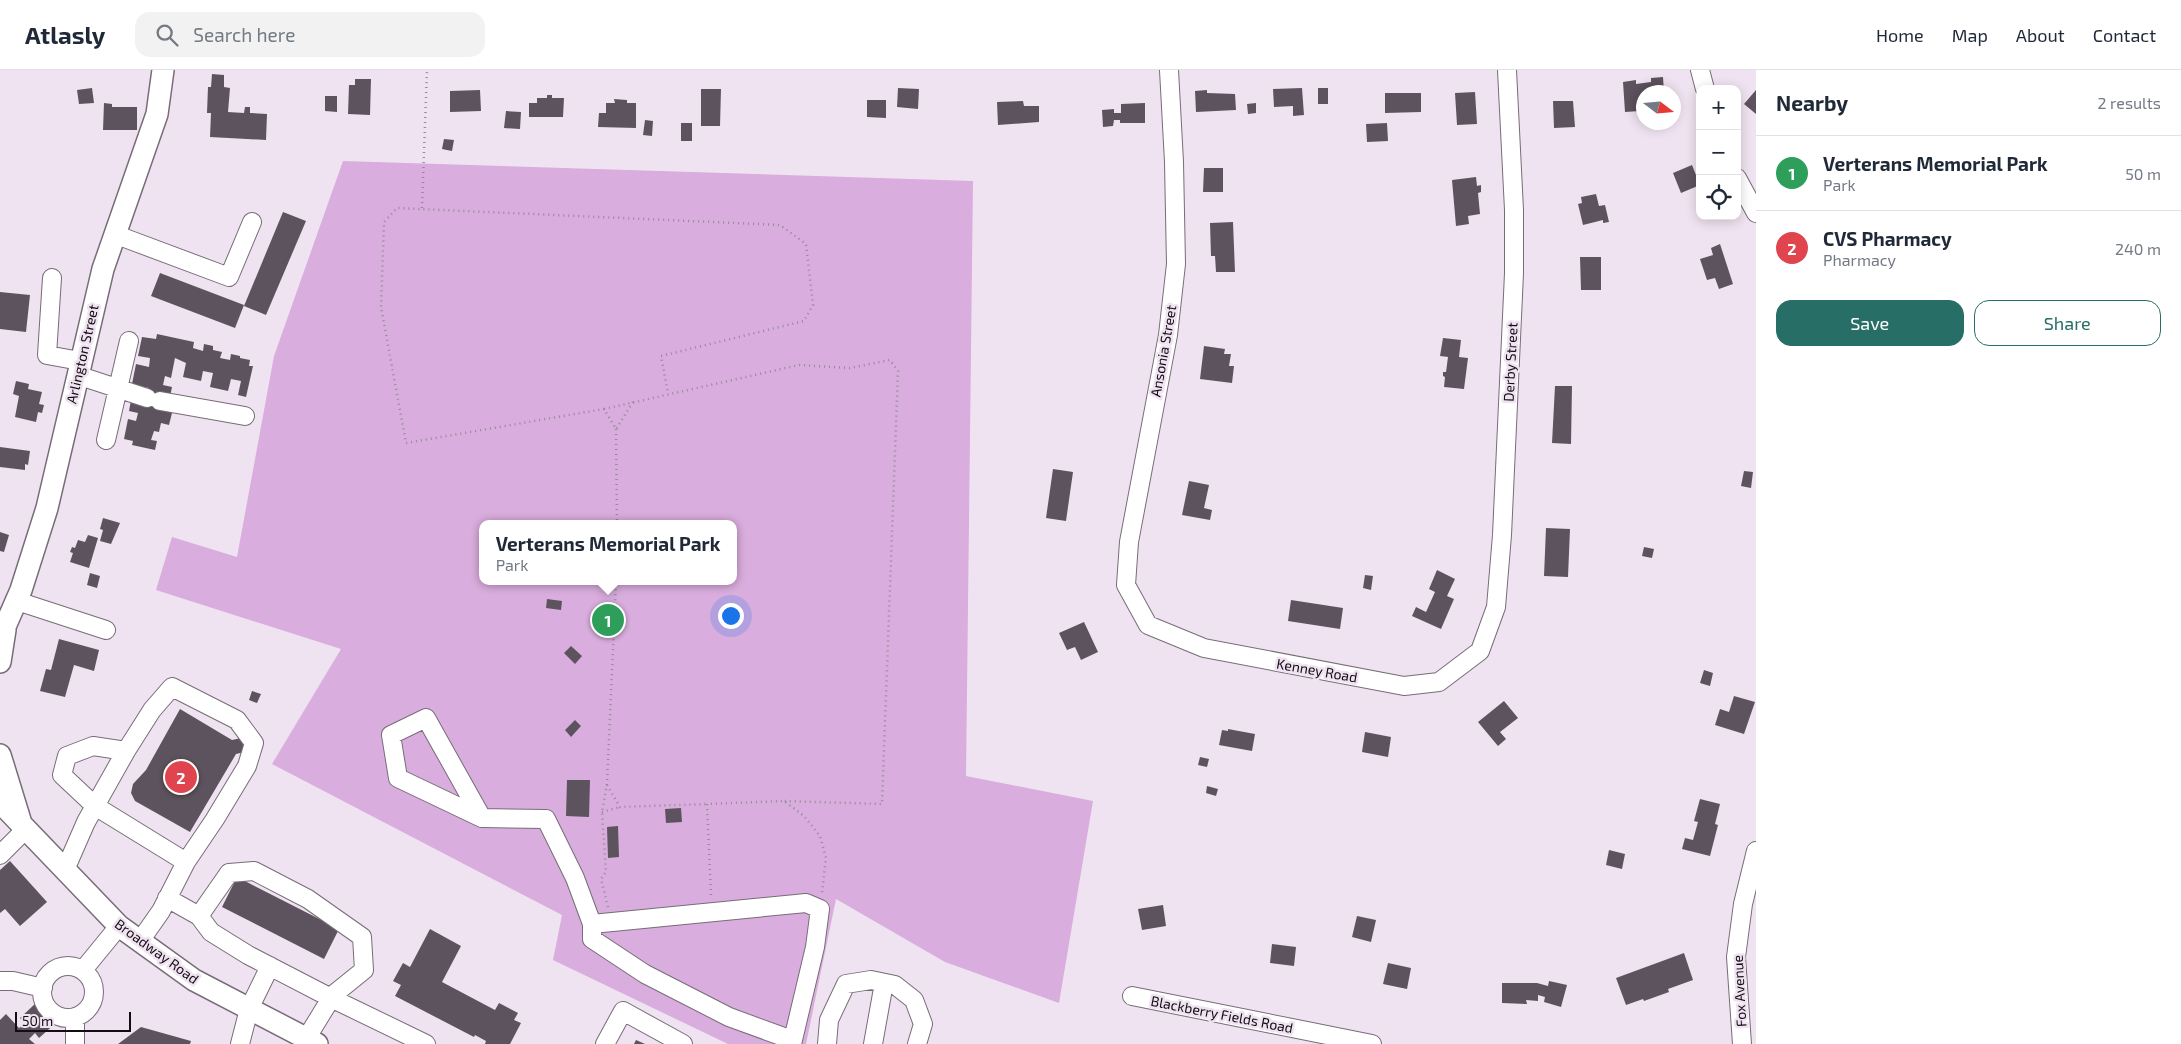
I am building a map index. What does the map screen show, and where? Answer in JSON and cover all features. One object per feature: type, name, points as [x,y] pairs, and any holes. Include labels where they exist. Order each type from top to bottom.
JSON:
[{"type":"main road","name":"Arlington Street","points":[[0,662],[3,634],[17,601],[47,508],[103,269],[157,114],[163,70]]},
{"type":"main road","points":[[0,755],[24,827]]},
{"type":"main road","name":"Broadway Road","points":[[0,802],[119,926],[194,980],[311,1041]]},
{"type":"street","name":"Ansonia Street","points":[[1148,625],[1126,585],[1129,542],[1168,335],[1176,264],[1174,162],[1169,70]]},
{"type":"street","name":"Derby Street","points":[[1480,651],[1496,607],[1502,535],[1514,274],[1514,210],[1507,70]]},
{"type":"street","points":[[1700,70],[1703,85]]},
{"type":"street","points":[[1741,186],[1756,214]]},
{"type":"street","points":[[114,234],[229,276],[252,222]]},
{"type":"street","points":[[52,278],[47,355],[79,368],[117,388],[153,399],[245,416]]},
{"type":"street","points":[[106,440],[129,341]]},
{"type":"street","points":[[17,601],[106,630]]},
{"type":"street","name":"Kenney Road","points":[[1148,625],[1204,648],[1404,686],[1439,682],[1480,651]]},
{"type":"street","points":[[65,870],[75,844],[126,751],[152,710],[172,687],[237,720],[254,743],[247,766],[186,862],[161,911],[140,941]]},
{"type":"street","points":[[482,818],[426,718],[391,735],[398,778],[482,818],[546,819],[575,878],[592,924],[592,939],[646,974],[729,1017],[792,1042],[815,947],[820,909],[806,903],[592,924]]},
{"type":"street","points":[[126,751],[93,746],[67,756],[62,774],[95,806],[186,862]]},
{"type":"street","points":[[0,855],[24,827]]},
{"type":"street","name":"Fox Avenue","points":[[1742,1044],[1736,957],[1743,904],[1756,851]]},
{"type":"street","points":[[199,916],[229,873],[254,871],[308,899],[362,937],[364,970],[330,998],[311,1041]]},
{"type":"street","points":[[167,898],[199,916],[211,932],[270,966],[330,998],[426,1044]]},
{"type":"street","points":[[83,970],[119,926]]},
{"type":"street","points":[[66,966],[83,970],[89,976],[94,992],[88,1008],[75,1017],[58,1016],[51,1011],[43,997],[42,988],[45,980],[58,968],[66,966]]},
{"type":"street","points":[[240,1044],[249,1009],[270,966]]},
{"type":"street","points":[[827,1044],[829,1020],[846,984],[871,980],[894,985],[914,1000],[922,1024],[917,1044]]},
{"type":"street","points":[[0,981],[13,981],[42,988]]},
{"type":"street","points":[[873,1044],[884,983]]},
{"type":"street","name":"Blackberry Fields Road","points":[[1132,996],[1372,1044]]},
{"type":"street","points":[[605,1044],[623,1011],[683,1044]]},
{"type":"street","points":[[75,1017],[75,1044]]},
{"type":"path","points":[[422,208],[427,70]]},
{"type":"path","points":[[602,812],[620,807],[784,801],[882,804],[898,370],[890,360],[850,368],[799,365],[604,408],[406,443],[381,307],[384,222],[397,208],[422,208],[780,225],[806,244],[813,306],[804,322],[661,356],[668,393]]},
{"type":"path","points":[[616,429],[633,402]]},
{"type":"path","points":[[604,408],[616,429],[617,520]]},
{"type":"path","points":[[611,922],[601,879],[606,872],[602,812],[607,784],[616,585]]},
{"type":"path","points":[[607,784],[620,807]]},
{"type":"path","points":[[784,801],[804,816],[820,836],[826,858],[820,909]]},
{"type":"path","points":[[707,804],[712,911]]},
{"type":"shaded area","points":[[343,161],[973,181],[966,776],[1093,801],[1059,1003],[945,962],[836,899],[806,1044],[728,1044],[553,960],[562,915],[272,764],[341,649],[156,590],[172,537],[237,557],[274,356]]},
{"type":"building","points":[[212,74],[224,75],[224,87],[230,88],[228,112],[244,113],[245,107],[250,107],[250,113],[267,114],[266,140],[210,137],[211,113],[207,113],[208,87],[211,87]]},
{"type":"building","points":[[1663,77],[1664,85],[1636,85],[1636,111],[1625,112],[1623,82],[1636,80],[1636,84],[1651,82],[1651,78]]},
{"type":"building","points":[[355,79],[371,79],[370,115],[348,114],[349,85],[355,85]]},
{"type":"building","points":[[92,88],[94,103],[79,104],[77,90]]},
{"type":"building","points":[[898,88],[919,89],[918,109],[897,107]]},
{"type":"building","points":[[1302,88],[1304,115],[1293,116],[1293,106],[1274,107],[1273,89]]},
{"type":"building","points":[[1318,88],[1328,88],[1328,104],[1318,104]]},
{"type":"building","points":[[701,89],[721,89],[720,126],[701,126]]},
{"type":"building","points":[[480,90],[481,111],[450,112],[450,91]]},
{"type":"building","points":[[1207,90],[1207,93],[1235,94],[1236,110],[1196,112],[1195,91]]},
{"type":"building","points":[[1756,90],[1756,114],[1744,104]]},
{"type":"building","points":[[1475,92],[1477,124],[1457,125],[1455,93]]},
{"type":"building","points":[[1385,93],[1421,93],[1421,112],[1385,113]]},
{"type":"building","points":[[547,95],[552,95],[552,98],[564,98],[563,117],[529,117],[529,103],[537,103],[537,98],[547,98]]},
{"type":"building","points":[[325,96],[337,96],[337,112],[325,111]]},
{"type":"building","points":[[614,99],[627,100],[627,103],[636,103],[636,128],[598,127],[599,113],[606,113],[606,103],[615,103]]},
{"type":"building","points":[[867,100],[886,100],[886,118],[867,117]]},
{"type":"building","points":[[1023,101],[1024,106],[1039,106],[1039,122],[998,125],[997,102]]},
{"type":"building","points":[[1553,101],[1573,101],[1575,127],[1554,128]]},
{"type":"building","points":[[104,103],[112,104],[112,107],[137,107],[137,130],[103,130]]},
{"type":"building","points":[[1145,103],[1145,123],[1120,123],[1120,120],[1114,120],[1113,126],[1103,127],[1102,110],[1114,109],[1114,113],[1121,113],[1121,104]]},
{"type":"building","points":[[1256,103],[1256,113],[1248,114],[1247,104]]},
{"type":"building","points":[[506,111],[521,112],[520,129],[504,128]]},
{"type":"building","points":[[645,120],[653,121],[652,136],[643,135]]},
{"type":"building","points":[[681,123],[692,123],[692,141],[681,141]]},
{"type":"building","points":[[1387,123],[1388,141],[1367,142],[1366,124]]},
{"type":"building","points":[[444,139],[454,140],[452,151],[442,149]]},
{"type":"building","points":[[1692,165],[1696,175],[1696,187],[1681,193],[1673,173]]},
{"type":"building","points":[[1204,168],[1223,168],[1223,192],[1203,192]]},
{"type":"building","points":[[1476,177],[1477,186],[1481,185],[1481,192],[1478,193],[1480,214],[1468,216],[1469,224],[1456,226],[1452,180]]},
{"type":"building","points":[[1596,194],[1599,206],[1605,205],[1609,222],[1603,223],[1603,220],[1583,225],[1578,204],[1582,203],[1581,197]]},
{"type":"building","points":[[283,212],[306,221],[266,315],[244,306]]},
{"type":"building","points":[[1233,222],[1235,272],[1216,272],[1215,256],[1211,256],[1210,223]]},
{"type":"building","points":[[1720,244],[1733,284],[1719,289],[1715,278],[1707,280],[1700,259],[1713,255],[1711,248]]},
{"type":"building","points":[[1580,257],[1601,257],[1601,290],[1581,290]]},
{"type":"building","points":[[160,273],[244,305],[235,328],[151,296]]},
{"type":"building","points":[[0,292],[30,295],[26,332],[0,329]]},
{"type":"building","points":[[157,334],[194,342],[193,348],[203,351],[204,344],[213,346],[213,350],[222,352],[220,358],[230,360],[231,354],[240,356],[240,358],[250,360],[249,366],[253,366],[246,397],[238,395],[241,381],[231,379],[228,391],[210,387],[213,373],[203,371],[201,381],[183,377],[186,363],[175,358],[171,378],[165,376],[163,385],[172,387],[170,397],[173,409],[169,425],[161,423],[159,432],[154,431],[151,440],[157,441],[155,450],[132,445],[133,441],[124,439],[128,419],[136,421],[138,413],[129,411],[131,400],[145,403],[149,388],[132,384],[136,364],[149,367],[150,358],[138,356],[142,337],[156,339]]},
{"type":"building","points":[[1443,338],[1461,340],[1459,357],[1468,358],[1464,389],[1444,387],[1445,377],[1443,372],[1446,372],[1448,357],[1440,356]]},
{"type":"building","points":[[1204,346],[1225,349],[1224,354],[1231,354],[1229,366],[1234,366],[1232,383],[1200,379]]},
{"type":"building","points":[[16,381],[29,384],[28,389],[42,392],[39,404],[44,405],[42,413],[38,412],[36,422],[15,417],[19,396],[13,394]]},
{"type":"building","points":[[1555,386],[1572,386],[1571,444],[1552,443]]},
{"type":"building","points":[[0,447],[30,451],[28,465],[25,464],[25,470],[0,467]]},
{"type":"building","points":[[1053,469],[1073,472],[1066,521],[1046,518]]},
{"type":"building","points":[[1744,471],[1753,472],[1751,488],[1741,486]]},
{"type":"building","points":[[1189,481],[1209,485],[1204,508],[1212,510],[1210,520],[1182,515]]},
{"type":"building","points":[[103,518],[120,523],[111,544],[100,541],[103,530],[100,529]]},
{"type":"building","points":[[1546,528],[1570,529],[1568,577],[1544,576]]},
{"type":"building","points":[[0,532],[9,535],[4,552],[0,551]]},
{"type":"building","points":[[88,535],[98,538],[89,568],[70,562],[73,553],[70,552],[72,547],[75,548],[78,540],[85,542]]},
{"type":"building","points":[[1644,547],[1654,549],[1652,558],[1642,556]]},
{"type":"building","points":[[1437,570],[1455,579],[1447,596],[1454,599],[1441,629],[1412,616],[1416,607],[1426,612],[1435,592],[1429,589]]},
{"type":"building","points":[[90,573],[100,576],[97,588],[87,585]]},
{"type":"building","points":[[1365,575],[1373,576],[1371,590],[1363,588]]},
{"type":"building","points":[[547,599],[562,601],[561,610],[546,608]]},
{"type":"building","points":[[1291,600],[1343,608],[1340,629],[1288,621]]},
{"type":"building","points":[[1084,622],[1098,652],[1081,660],[1075,647],[1067,650],[1059,633]]},
{"type":"building","points":[[59,639],[99,650],[94,671],[74,665],[65,697],[40,691],[46,669],[51,670]]},
{"type":"building","points":[[571,646],[582,656],[575,664],[564,653]]},
{"type":"building","points":[[1704,670],[1713,673],[1710,686],[1700,683]]},
{"type":"building","points":[[252,691],[261,694],[257,703],[249,700]]},
{"type":"building","points":[[1734,696],[1755,702],[1744,734],[1715,725],[1720,709],[1729,712]]},
{"type":"building","points":[[1504,701],[1518,718],[1500,732],[1506,739],[1498,746],[1478,722]]},
{"type":"building","points":[[180,709],[232,740],[246,737],[249,751],[236,754],[190,832],[135,801],[131,793],[133,784],[146,770]]},
{"type":"building","points":[[575,720],[581,726],[571,737],[565,730]]},
{"type":"building","points":[[1228,729],[1255,734],[1252,751],[1219,745],[1222,730],[1228,731]]},
{"type":"building","points":[[1365,732],[1391,737],[1388,757],[1362,752]]},
{"type":"building","points":[[1200,757],[1209,759],[1207,767],[1198,765]]},
{"type":"building","points":[[567,780],[590,780],[589,817],[566,816]]},
{"type":"building","points":[[1207,786],[1218,789],[1216,796],[1206,793]]},
{"type":"building","points":[[1700,799],[1720,804],[1715,824],[1718,825],[1710,856],[1682,849],[1685,838],[1693,840],[1698,822],[1694,821]]},
{"type":"building","points":[[681,808],[682,822],[666,823],[665,809]]},
{"type":"building","points":[[618,826],[619,857],[608,858],[607,827]]},
{"type":"building","points":[[1609,850],[1625,854],[1622,869],[1606,865]]},
{"type":"building","points":[[10,861],[47,902],[20,926],[5,909],[0,913],[0,870]]},
{"type":"building","points":[[237,877],[339,929],[324,959],[222,907]]},
{"type":"building","points":[[1163,905],[1166,926],[1142,930],[1138,909]]},
{"type":"building","points":[[1357,916],[1376,920],[1371,942],[1352,937]]},
{"type":"building","points":[[430,929],[461,946],[442,982],[495,1010],[499,1003],[518,1013],[514,1020],[521,1023],[510,1044],[485,1044],[486,1041],[475,1035],[474,1037],[395,996],[401,985],[393,981],[403,963],[410,967]]},
{"type":"building","points":[[1272,944],[1296,947],[1294,966],[1270,963]]},
{"type":"building","points":[[1684,953],[1693,980],[1668,989],[1669,992],[1626,1005],[1616,978]]},
{"type":"building","points":[[1388,963],[1411,968],[1407,989],[1383,984]]},
{"type":"building","points":[[1549,981],[1567,985],[1561,1007],[1544,1002],[1545,997],[1538,995],[1538,1001],[1526,1000],[1527,1004],[1502,1003],[1502,983],[1537,983],[1548,986]]},
{"type":"building","points":[[37,1002],[57,1022],[39,1038],[35,1033],[29,1039],[35,1044],[0,1044],[0,1020],[6,1014],[19,1028],[25,1023],[20,1018]]},
{"type":"building","points":[[141,1027],[191,1041],[190,1044],[118,1044]]},
{"type":"building","points":[[636,1040],[645,1044],[634,1044]]},
{"type":"place","name":"Verterans Memorial Park","points":[[608,620]]},
{"type":"place","name":"CVS Pharmacy","points":[[181,777]]}]
